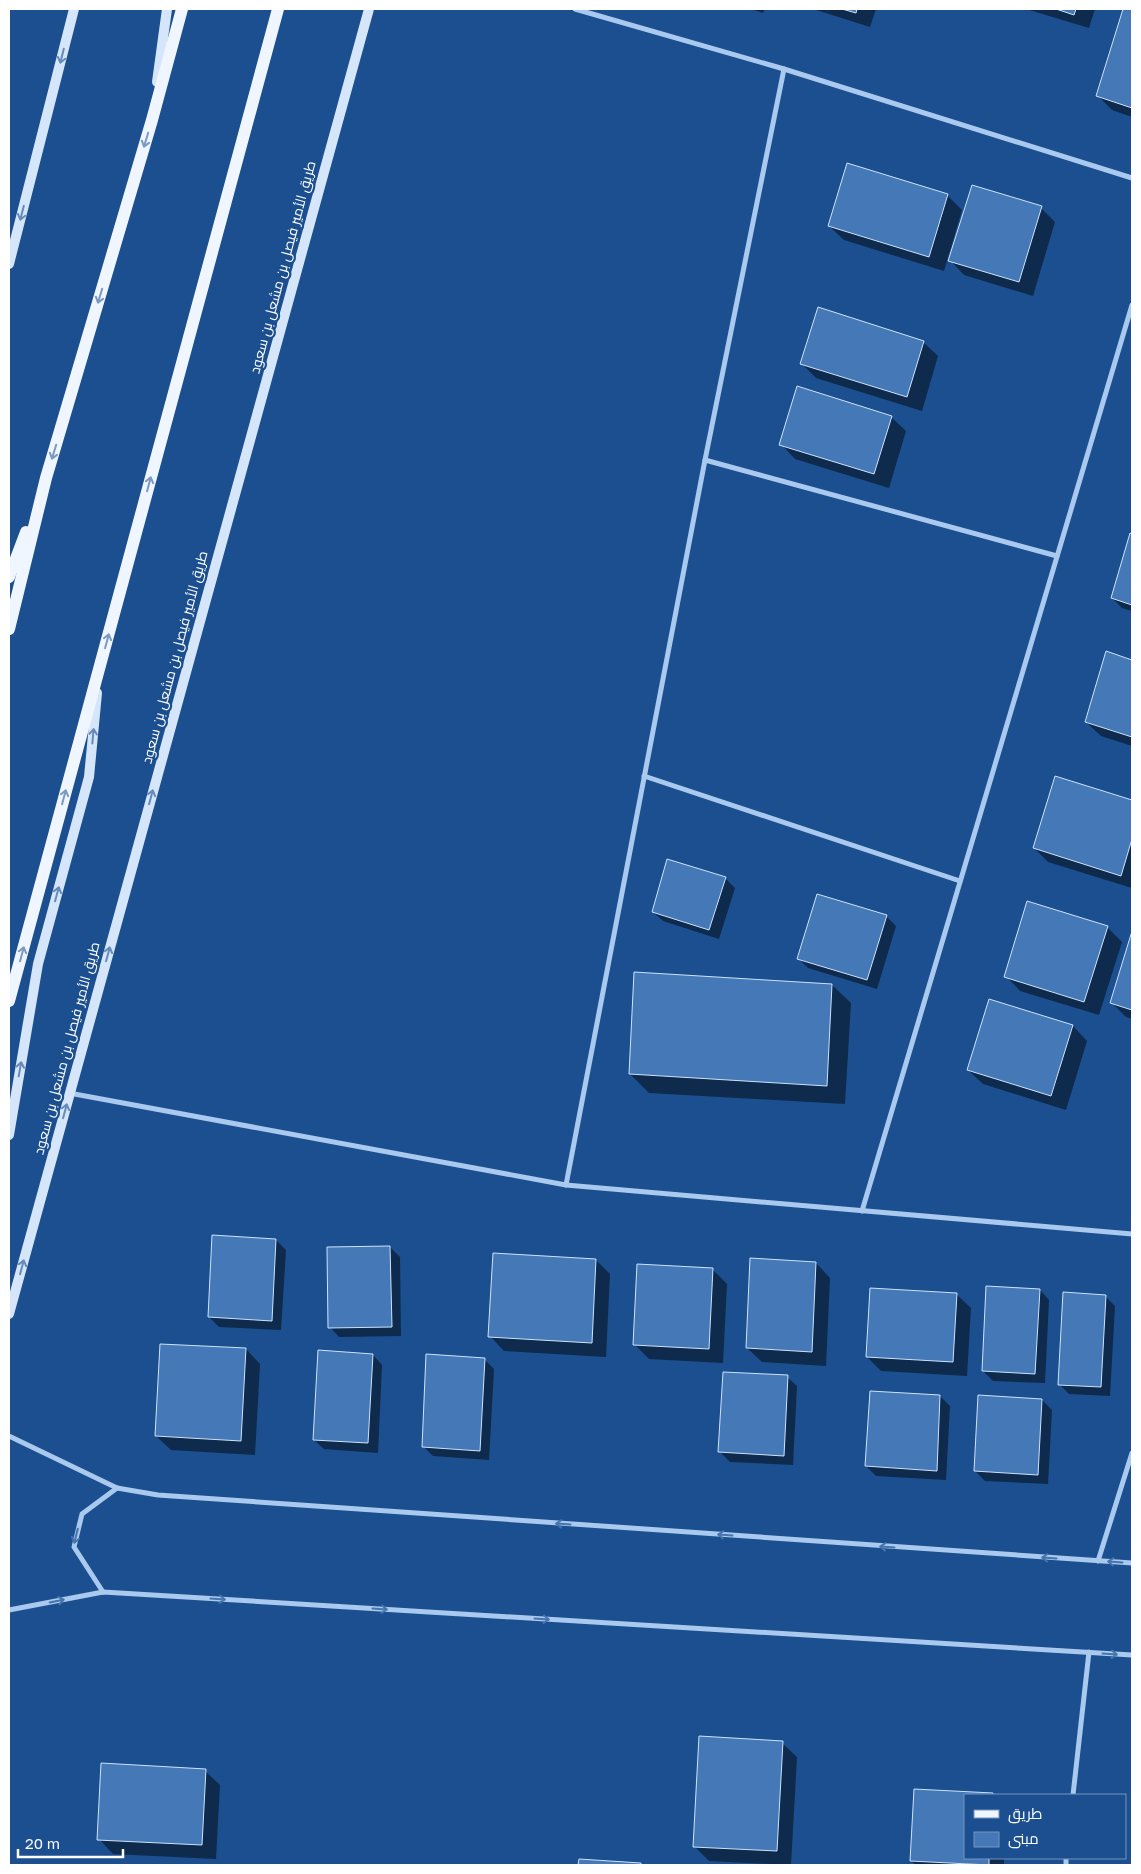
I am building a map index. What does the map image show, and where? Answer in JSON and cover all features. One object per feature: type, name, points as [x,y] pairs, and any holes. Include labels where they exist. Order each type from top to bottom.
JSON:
[{"type":"main road","points":[[9,264],[74,9]]},
{"type":"main road","points":[[152,120],[167,9]]},
{"type":"main road","points":[[9,628],[46,478],[152,120],[182,9]]},
{"type":"main road","points":[[9,1001],[278,9]]},
{"type":"main road","name":"طريق الأمير فيصل بن مشعل بن سعود","points":[[9,1314],[369,9]]},
{"type":"main road","points":[[9,577],[46,478]]},
{"type":"main road","points":[[9,1135],[38,964],[89,777],[99,670]]},
{"type":"street","points":[[575,9],[784,69],[1132,178]]},
{"type":"street","points":[[566,1185],[705,460],[784,69]]},
{"type":"street","points":[[862,1211],[1132,305]]},
{"type":"street","points":[[705,460],[1057,556]]},
{"type":"street","points":[[644,776],[960,881]]},
{"type":"street","points":[[70,1093],[566,1185],[1132,1234]]},
{"type":"street","points":[[9,1436],[117,1488],[178,1496],[1132,1563]]},
{"type":"street","points":[[1098,1561],[1132,1453]]},
{"type":"street","points":[[103,1592],[74,1548],[82,1514],[117,1488]]},
{"type":"street","points":[[9,1610],[103,1592],[1132,1655]]},
{"type":"street","points":[[1073,1794],[1089,1652]]},
{"type":"building","points":[[842,9],[857,9],[856,13]]},
{"type":"building","points":[[1056,9],[1076,9],[1074,15]]},
{"type":"building","points":[[1123,9],[1132,9],[1132,108],[1096,96]]},
{"type":"building","points":[[847,163],[948,194],[929,257],[828,226]]},
{"type":"building","points":[[972,185],[1042,206],[1019,282],[948,261]]},
{"type":"building","points":[[818,307],[924,341],[907,397],[800,364]]},
{"type":"building","points":[[797,386],[892,416],[874,474],[779,445]]},
{"type":"building","points":[[1130,533],[1132,534],[1132,605],[1111,598]]},
{"type":"building","points":[[1106,651],[1132,660],[1132,737],[1085,722]]},
{"type":"building","points":[[1055,776],[1132,800],[1132,839],[1121,876],[1033,848]]},
{"type":"building","points":[[667,859],[726,877],[709,930],[652,912]]},
{"type":"building","points":[[817,894],[887,915],[867,980],[797,959]]},
{"type":"building","points":[[1027,901],[1108,926],[1084,1002],[1004,977]]},
{"type":"building","points":[[1132,931],[1132,1010],[1110,1003]]},
{"type":"building","points":[[634,972],[832,984],[827,1086],[629,1074]]},
{"type":"building","points":[[989,999],[1073,1025],[1051,1096],[967,1070]]},
{"type":"building","points":[[212,1235],[276,1239],[272,1321],[208,1317]]},
{"type":"building","points":[[390,1246],[392,1327],[328,1328],[327,1247]]},
{"type":"building","points":[[493,1253],[596,1259],[592,1343],[488,1337]]},
{"type":"building","points":[[750,1258],[816,1262],[812,1352],[746,1348]]},
{"type":"building","points":[[637,1264],[713,1268],[709,1349],[633,1345]]},
{"type":"building","points":[[986,1286],[1040,1289],[1035,1374],[982,1371]]},
{"type":"building","points":[[870,1288],[957,1293],[953,1362],[866,1357]]},
{"type":"building","points":[[1063,1292],[1106,1295],[1101,1387],[1058,1385]]},
{"type":"building","points":[[160,1344],[246,1348],[241,1441],[155,1436]]},
{"type":"building","points":[[318,1350],[373,1354],[368,1443],[313,1440]]},
{"type":"building","points":[[426,1354],[485,1358],[480,1451],[422,1447]]},
{"type":"building","points":[[723,1372],[788,1375],[784,1456],[718,1452]]},
{"type":"building","points":[[870,1391],[940,1395],[937,1471],[865,1466]]},
{"type":"building","points":[[978,1395],[1042,1399],[1038,1475],[974,1471]]},
{"type":"building","points":[[699,1736],[783,1741],[777,1851],[693,1847]]},
{"type":"building","points":[[101,1763],[206,1769],[202,1845],[97,1840]]},
{"type":"building","points":[[914,1789],[993,1793],[964,1794],[964,1859],[989,1859],[989,1865],[910,1861]]},
{"type":"building","points":[[579,1859],[641,1863],[641,1865],[578,1865]]}]
